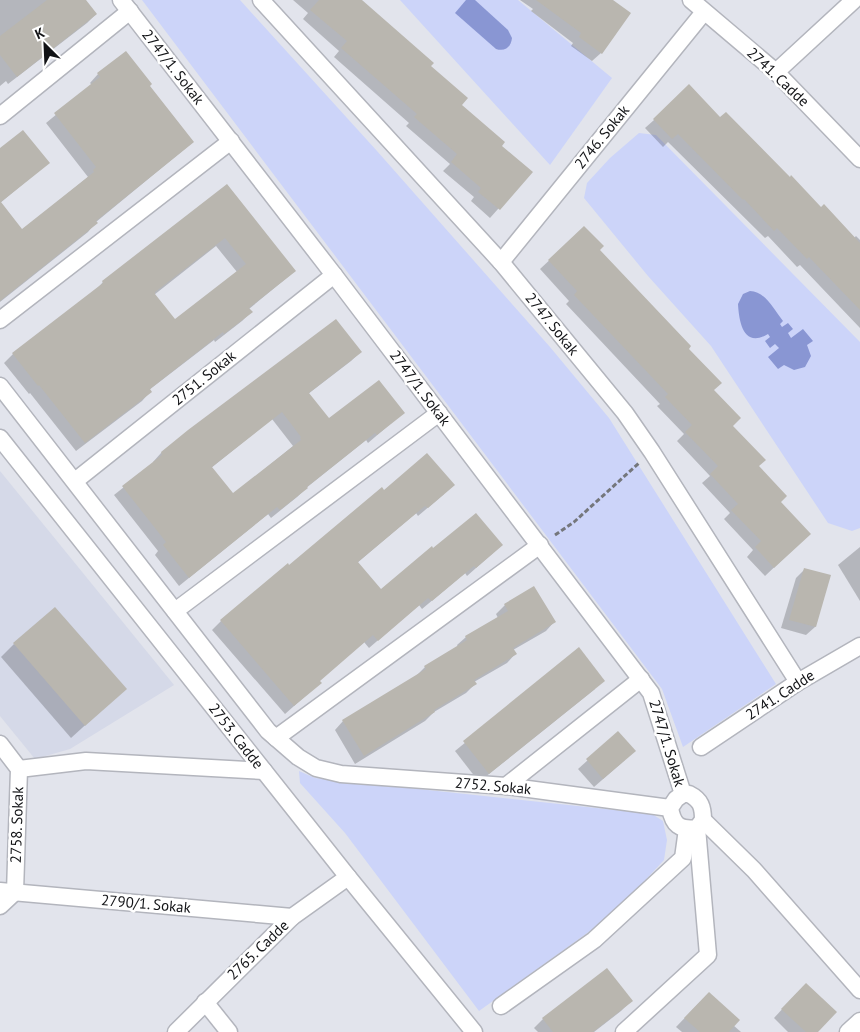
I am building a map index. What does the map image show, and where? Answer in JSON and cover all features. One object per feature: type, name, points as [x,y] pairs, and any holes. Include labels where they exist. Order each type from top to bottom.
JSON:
[{"type":"street","name":"2747. Sokak","points":[[260,0],[501,262],[625,413],[652,452],[798,682]]},
{"type":"street","name":"2741. Cadde","points":[[691,0],[776,72],[860,159]]},
{"type":"street","points":[[776,72],[854,0]]},
{"type":"street","points":[[0,116],[126,6]]},
{"type":"street","name":"2747/1. Sokak","points":[[126,6],[334,274],[651,693],[683,794]]},
{"type":"street","name":"2746. Sokak","points":[[501,262],[704,12]]},
{"type":"street","points":[[0,320],[231,141]]},
{"type":"street","name":"2751. Sokak","points":[[75,481],[334,274]]},
{"type":"street","name":"2752. Sokak","points":[[0,386],[268,731],[298,757],[316,768],[341,774],[506,786],[670,808]]},
{"type":"street","points":[[175,611],[439,413]]},
{"type":"street","name":"2753. Cadde","points":[[0,438],[348,877],[474,1032]]},
{"type":"street","points":[[276,738],[540,545]]},
{"type":"street","name":"2741. Cadde","points":[[701,747],[798,682],[860,646]]},
{"type":"street","points":[[506,786],[641,679]]},
{"type":"street","name":"2758. Sokak","points":[[0,744],[19,769],[8,892]]},
{"type":"street","points":[[19,769],[86,761],[264,771]]},
{"type":"street","points":[[501,1006],[594,940],[683,858],[696,825],[703,809],[700,802],[690,794],[683,794],[676,799],[670,808],[672,818],[678,826],[696,825],[754,870],[860,990]]},
{"type":"street","points":[[624,1032],[708,955],[696,825]]},
{"type":"street","name":"2765. Cadde","points":[[176,1032],[292,917],[348,877]]},
{"type":"street","points":[[0,906],[8,892]]},
{"type":"street","name":"2790/1. Sokak","points":[[8,892],[292,917]]},
{"type":"street","points":[[205,1002],[229,1032]]},
{"type":"street","points":[[848,1032],[860,1021]]},
{"type":"path","points":[[540,545],[574,522],[652,452]]},
{"type":"shaded area","points":[[142,0],[240,0],[377,151],[550,347],[609,418],[776,684],[683,747],[662,689]]},
{"type":"shaded area","points":[[400,0],[518,0],[612,78],[550,165]]},
{"type":"shaded area","points":[[639,133],[656,135],[860,342],[860,528],[852,531],[828,523],[711,346],[648,276],[584,198],[587,183],[610,158]]},
{"type":"shaded area","points":[[0,471],[174,685],[70,749],[35,759],[0,716]]},
{"type":"shaded area","points":[[299,771],[315,778],[652,814],[663,821],[667,840],[664,860],[615,913],[479,1011],[345,833],[300,783]]},
{"type":"water","points":[[466,0],[475,0],[508,30],[512,38],[507,48],[502,50],[496,49],[455,13]]},
{"type":"water","points":[[750,291],[760,294],[769,302],[783,321],[780,324],[782,327],[788,323],[793,329],[788,333],[791,338],[803,329],[813,341],[807,345],[811,356],[805,367],[794,370],[784,365],[778,369],[768,357],[779,348],[775,344],[770,348],[765,341],[770,337],[768,334],[760,338],[753,338],[744,331],[741,325],[738,304],[743,294]]},
{"type":"building","points":[[47,0],[86,0],[97,14],[17,77],[0,55],[0,36]]},
{"type":"building","points":[[319,0],[362,0],[434,63],[431,66],[468,98],[462,105],[505,142],[502,146],[533,172],[500,210],[478,192],[481,188],[451,162],[457,154],[414,117],[417,114],[341,48],[347,41],[310,10]]},
{"type":"building","points":[[536,0],[613,0],[631,13],[602,54],[579,37],[581,33]]},
{"type":"building","points":[[126,51],[152,84],[150,86],[194,142],[96,221],[98,223],[0,301],[0,148],[23,130],[50,163],[1,202],[22,229],[94,172],[93,170],[96,167],[54,113],[100,77],[97,73]]},
{"type":"building","points":[[689,84],[720,117],[726,112],[821,207],[824,204],[860,243],[860,310],[809,257],[807,259],[777,228],[774,231],[678,134],[672,139],[653,119]]},
{"type":"building","points":[[227,184],[296,271],[249,308],[253,312],[224,334],[223,332],[150,389],[152,392],[85,443],[12,353],[103,283],[102,281]],"holes":[[[225,238],[246,264],[175,319],[155,294],[155,292]]]},
{"type":"building","points":[[584,226],[604,246],[600,250],[691,346],[689,349],[722,383],[714,390],[741,418],[733,426],[766,460],[759,466],[787,496],[781,502],[811,534],[774,568],[755,547],[761,541],[731,510],[738,504],[710,474],[718,466],[685,432],[692,425],[665,397],[668,394],[574,295],[577,291],[548,260]]},
{"type":"building","points":[[336,319],[362,352],[309,393],[329,418],[379,380],[405,413],[377,435],[375,433],[280,510],[277,507],[189,578],[163,545],[166,542],[122,486],[162,455],[161,452]],"holes":[[[282,412],[301,437],[301,440],[233,493],[212,467]]]},
{"type":"building","points":[[427,453],[455,485],[428,508],[425,506],[358,562],[381,589],[432,546],[433,548],[476,513],[503,545],[432,601],[428,598],[378,641],[373,635],[320,681],[322,683],[294,706],[220,620],[382,487],[384,490]]},
{"type":"building","points":[[804,568],[831,575],[816,627],[789,620]]},
{"type":"building","points":[[534,586],[556,622],[513,648],[517,654],[474,680],[477,684],[364,756],[342,720],[426,669],[424,666],[467,640],[465,636],[508,611],[504,604]]},
{"type":"building","points":[[55,607],[127,689],[85,726],[13,643]]},
{"type":"building","points":[[579,647],[605,681],[489,774],[463,741]]},
{"type":"building","points":[[618,731],[636,751],[603,779],[586,759]]},
{"type":"building","points":[[607,968],[633,1001],[593,1032],[553,1032],[542,1018]]},
{"type":"building","points":[[806,983],[837,1012],[818,1032],[806,1032],[781,1009]]},
{"type":"building","points":[[709,992],[740,1020],[729,1032],[700,1032],[684,1018]]}]
